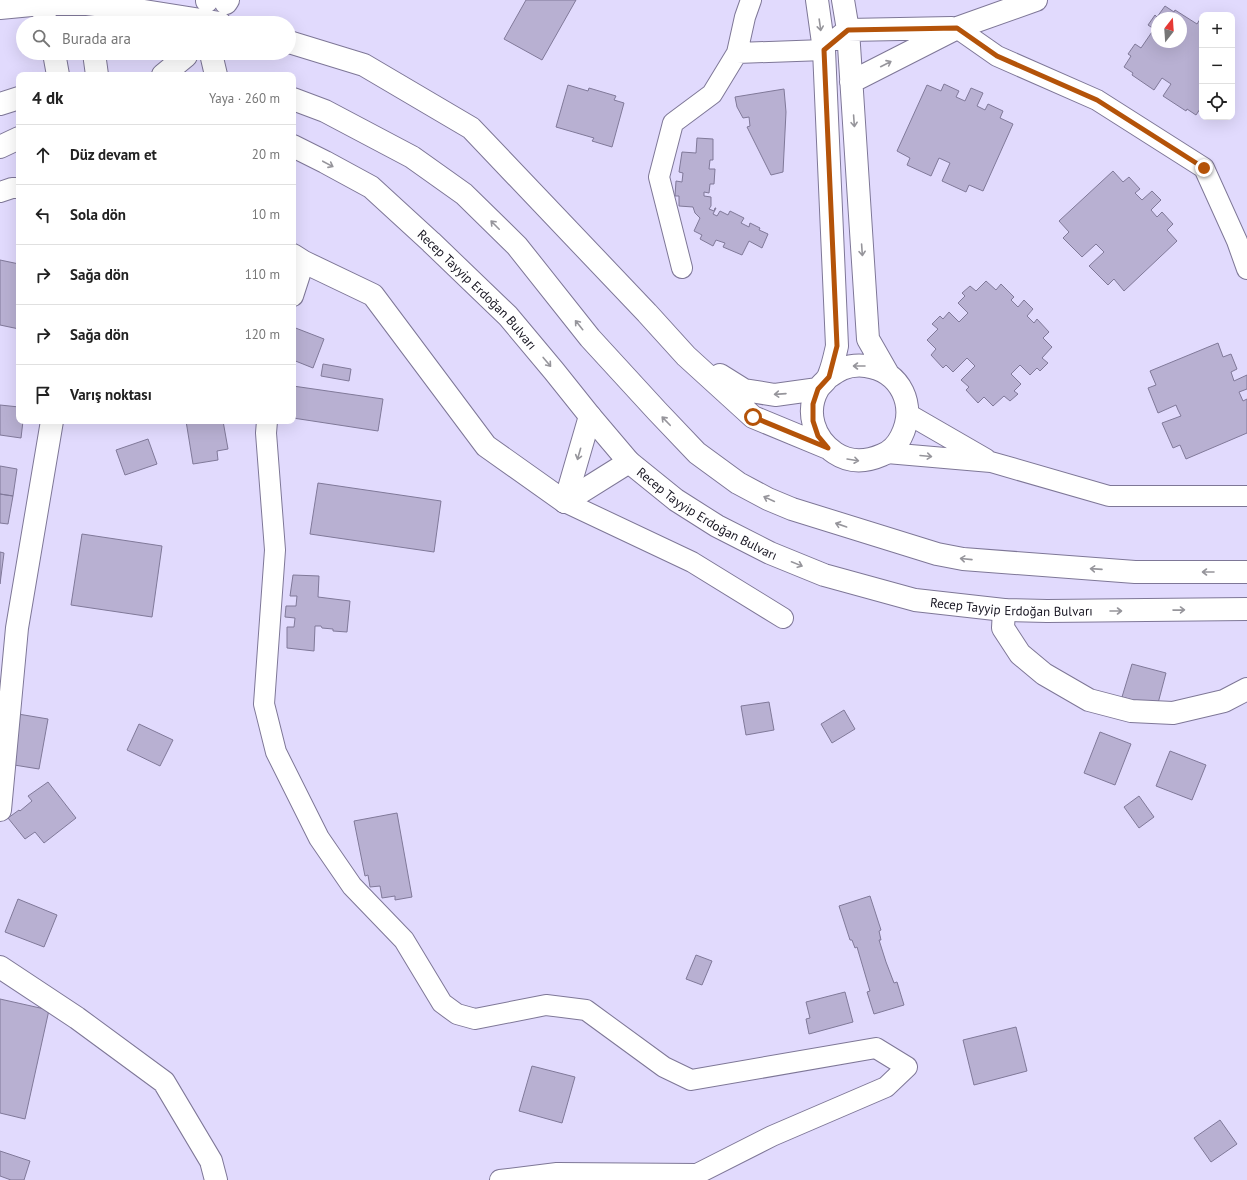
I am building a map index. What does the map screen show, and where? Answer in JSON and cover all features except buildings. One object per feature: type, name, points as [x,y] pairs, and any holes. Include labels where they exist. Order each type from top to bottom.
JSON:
[{"type":"street","points":[[682,268],[659,177],[673,123],[712,94],[738,53],[745,17],[751,0]]},
{"type":"street","points":[[817,0],[824,50],[837,346],[824,383],[813,404],[813,421],[818,436],[828,448]]},
{"type":"street","points":[[296,44],[364,66],[471,128],[686,356],[753,417],[828,448],[842,458],[857,461],[873,459],[887,453],[898,443],[905,429],[908,414],[906,399],[899,385],[888,374],[868,339],[848,30],[843,0]]},
{"type":"street","points":[[851,82],[957,28],[1036,0]]},
{"type":"street","points":[[0,8],[44,13],[88,13],[130,9],[218,5]]},
{"type":"street","points":[[738,53],[824,50],[848,30],[957,28],[997,56],[1097,100],[1204,168],[1237,242],[1247,269]]},
{"type":"street","points":[[824,50],[851,82]]},
{"type":"street","points":[[95,60],[97,72]]},
{"type":"street","points":[[167,72],[181,60]]},
{"type":"street","points":[[212,60],[215,72]]},
{"type":"street","points":[[0,104],[16,99]]},
{"type":"street","points":[[296,100],[325,111],[412,156],[464,194],[517,246],[590,338],[697,453],[738,483],[768,499],[792,509],[937,554],[963,559],[1135,572],[1247,572]]},
{"type":"street","points":[[0,147],[16,139]]},
{"type":"street","name":"Recep Tayyip Erdoğan Bulvarı","points":[[296,148],[371,187],[431,242],[508,316],[629,462],[676,500],[717,526],[770,553],[818,572],[916,600],[1004,610],[1247,609]]},
{"type":"street","points":[[0,192],[16,188]]},
{"type":"street","points":[[297,260],[373,295],[486,446],[565,502],[692,562],[783,618]]},
{"type":"street","points":[[686,356],[744,390],[775,395],[824,383],[843,368],[858,365],[874,367],[888,374]]},
{"type":"street","points":[[908,414],[991,462]]},
{"type":"street","points":[[565,502],[590,416]]},
{"type":"street","points":[[0,810],[17,628],[51,424]]},
{"type":"street","points":[[267,424],[266,433],[275,550],[264,704],[276,752],[319,838],[352,886],[404,940],[442,1003],[457,1014],[475,1019],[546,1005],[586,1010],[664,1067],[691,1080],[876,1048],[907,1067],[886,1087],[772,1136],[697,1174],[557,1172],[500,1180]]},
{"type":"street","points":[[887,453],[991,462],[1109,496],[1247,496]]},
{"type":"street","points":[[565,502],[629,462]]},
{"type":"street","points":[[1004,610],[1003,628],[1020,654],[1044,674],[1089,700],[1131,711],[1173,713],[1224,701],[1247,689]]},
{"type":"street","points":[[0,967],[77,1018],[164,1082],[211,1161],[216,1180]]},
{"type":"route","points":[[753,417],[828,448],[818,436],[813,421],[813,404],[818,389],[829,377],[837,346],[824,50],[848,30],[957,28],[997,56],[1097,100],[1204,168]]}]
